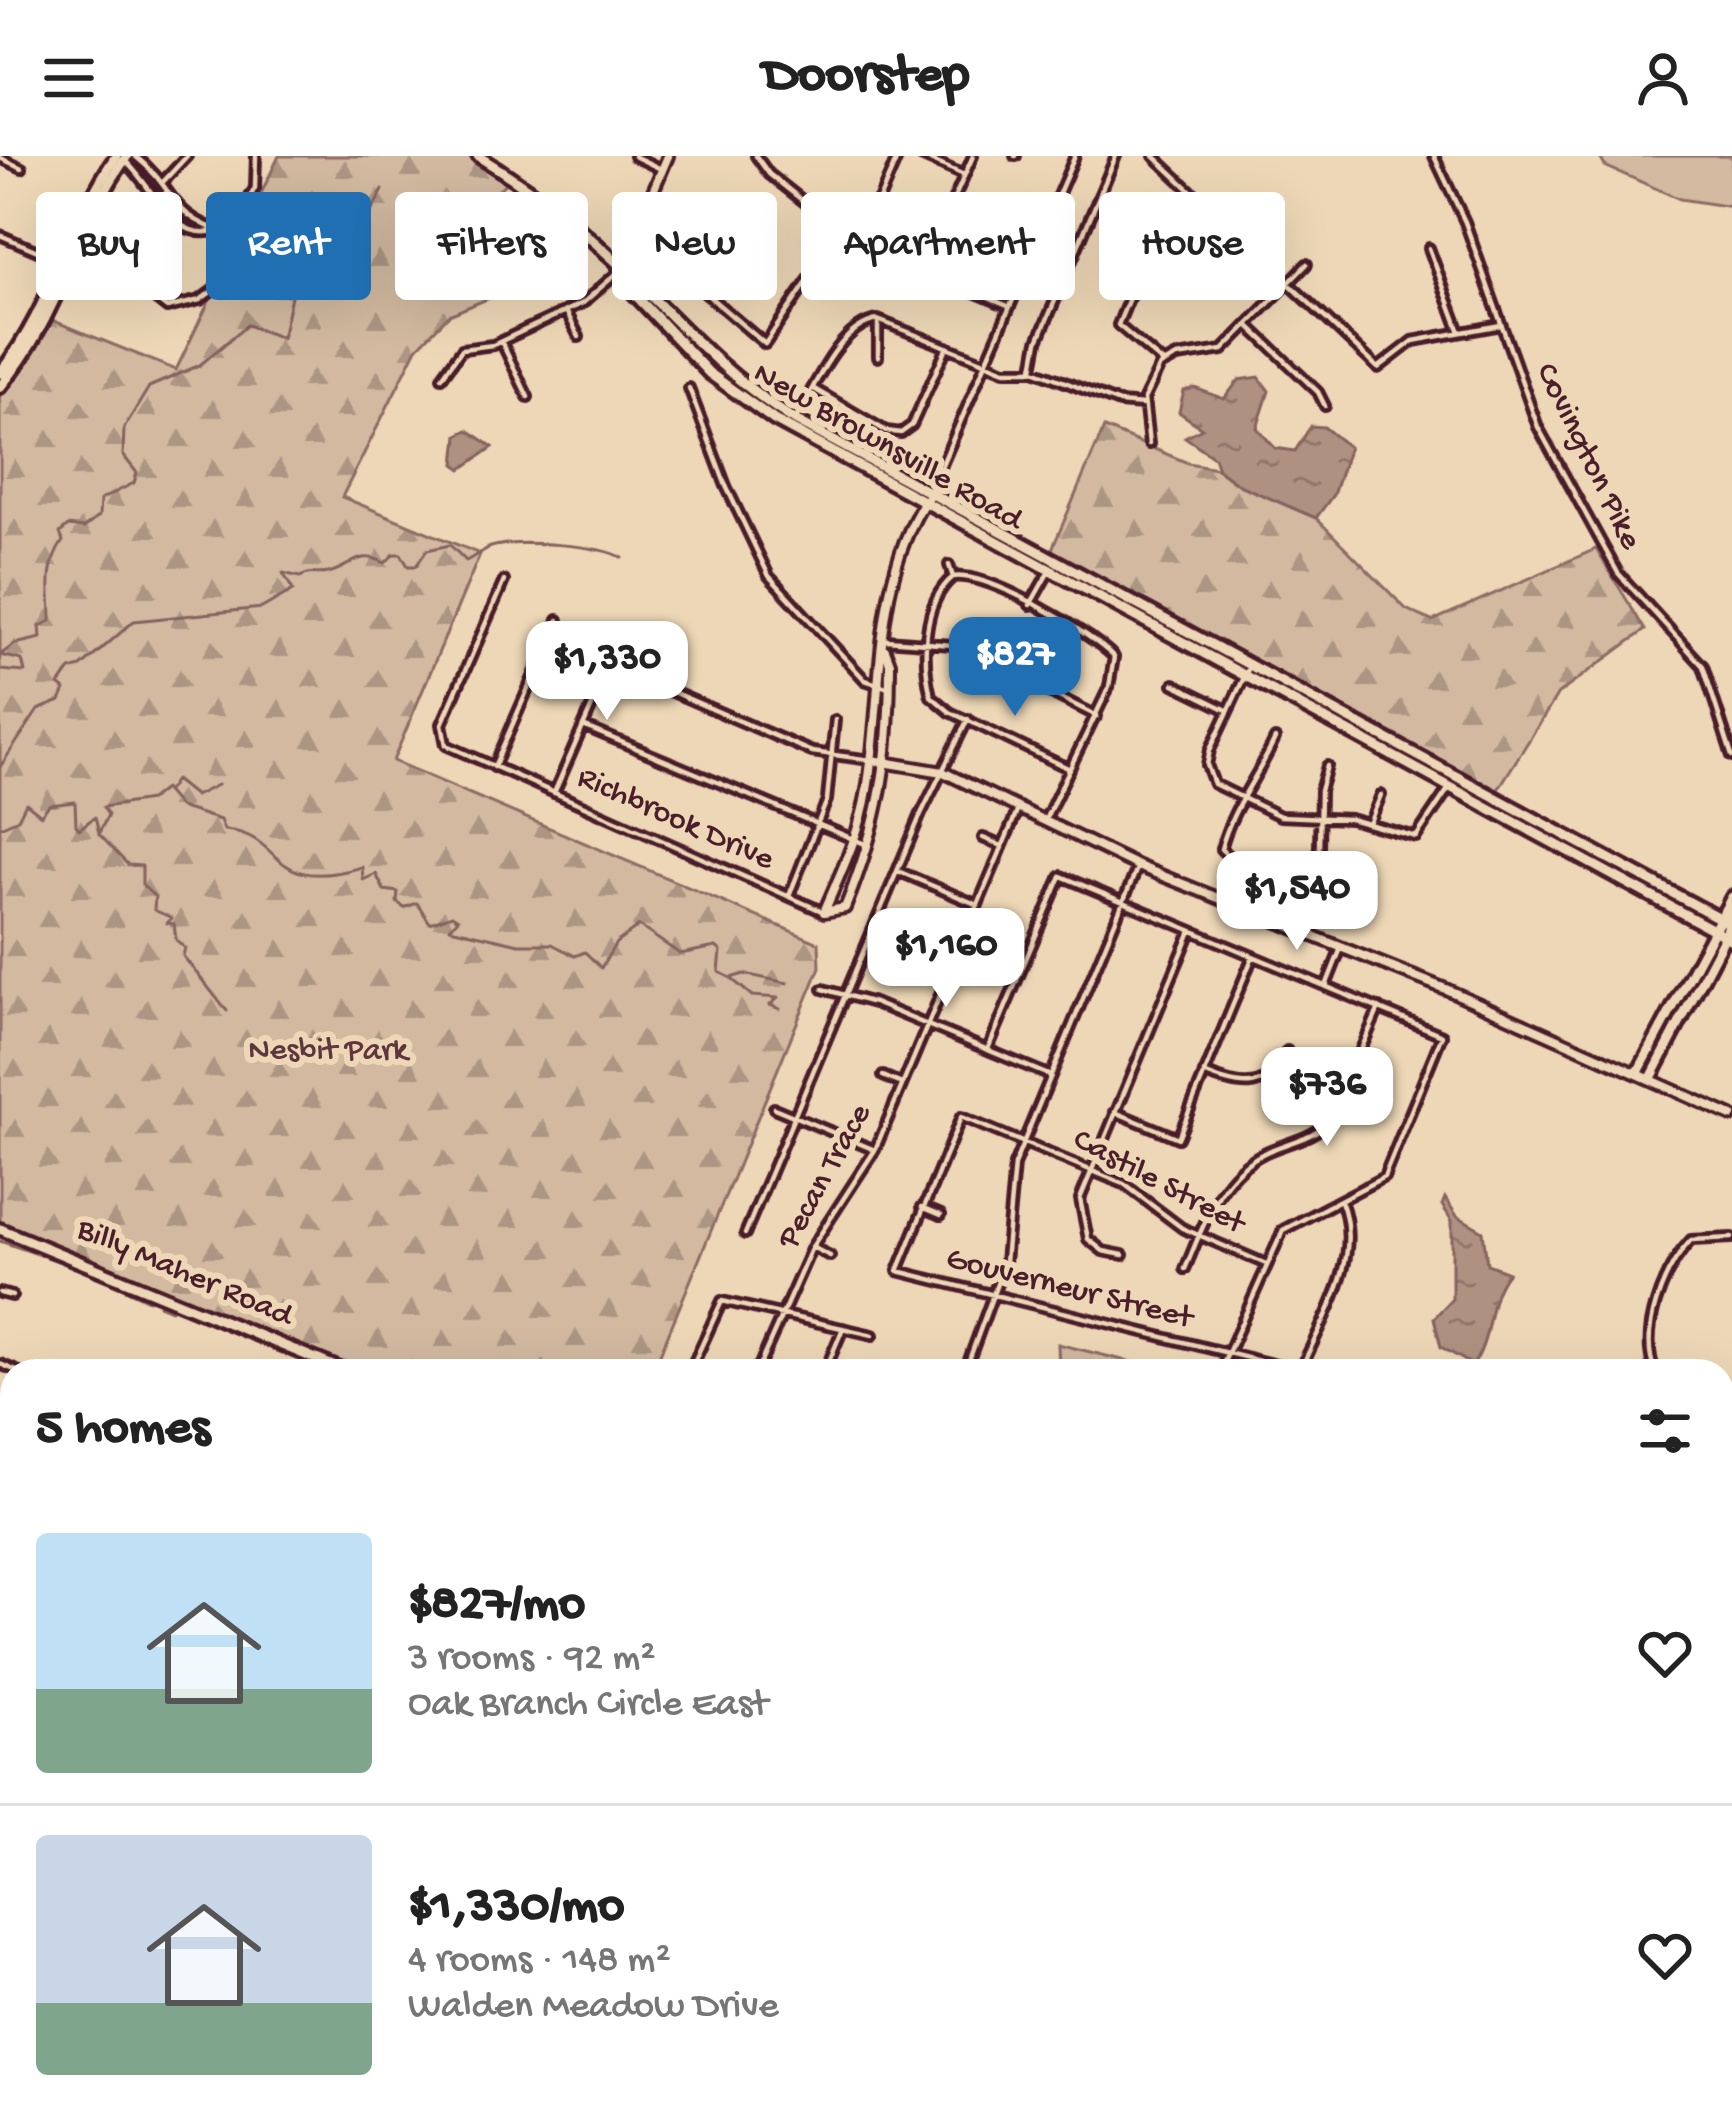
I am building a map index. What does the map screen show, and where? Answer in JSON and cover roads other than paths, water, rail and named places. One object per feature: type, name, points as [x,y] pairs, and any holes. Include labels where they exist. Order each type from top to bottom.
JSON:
[{"type":"main road","points":[[478,156],[544,199],[612,263]]},
{"type":"main road","points":[[96,192],[124,157]]},
{"type":"main road","points":[[0,373],[46,300]]},
{"type":"main road","points":[[0,387],[45,321],[52,300]]},
{"type":"main road","name":"New Brownsville Road","points":[[639,300],[733,392],[1728,938]]},
{"type":"main road","name":"New Brownsville Road","points":[[652,300],[722,367],[795,420],[1049,572],[1246,672]]},
{"type":"main road","name":"New Brownsville Road","points":[[1451,783],[1731,925]]},
{"type":"main road","points":[[1638,1072],[1718,916],[1732,901]]},
{"type":"main road","points":[[1651,1078],[1728,938],[1732,901]]},
{"type":"main road","name":"Billy Maher Road","points":[[0,1229],[316,1359]]},
{"type":"street","points":[[162,183],[187,156]]},
{"type":"street","points":[[253,192],[256,156]]},
{"type":"street","points":[[634,156],[662,170]]},
{"type":"street","points":[[653,192],[668,156]]},
{"type":"street","points":[[757,156],[770,174],[801,199]]},
{"type":"street","points":[[882,192],[898,156]]},
{"type":"street","points":[[921,156],[964,175]]},
{"type":"street","points":[[957,192],[973,156]]},
{"type":"street","points":[[824,912],[854,840],[872,760],[878,686],[898,565],[1075,156]]},
{"type":"street","points":[[1033,369],[1038,341],[1116,156]]},
{"type":"street","points":[[1154,156],[1193,192]]},
{"type":"street","name":"Covington Pike","points":[[1434,156],[1465,222],[1538,428],[1618,573],[1703,666],[1732,756]]},
{"type":"street","points":[[124,157],[162,183],[166,192]]},
{"type":"street","points":[[124,157],[152,192]]},
{"type":"street","points":[[0,158],[22,167]]},
{"type":"street","points":[[0,235],[36,251]]},
{"type":"street","points":[[1430,248],[1460,333]]},
{"type":"street","points":[[1149,445],[1144,405],[1147,387],[1163,364],[1177,356],[1218,353],[1307,264]]},
{"type":"street","points":[[442,377],[462,349],[501,340],[566,311],[597,295],[612,279]]},
{"type":"street","points":[[1285,280],[1379,368],[1410,342],[1501,325]]},
{"type":"street","points":[[713,300],[765,344],[801,291]]},
{"type":"street","points":[[156,300],[164,307],[206,295]]},
{"type":"street","points":[[993,300],[1011,308]]},
{"type":"street","points":[[1129,300],[1118,329],[1143,342],[1163,364]]},
{"type":"street","points":[[566,311],[579,337]]},
{"type":"street","points":[[795,420],[855,327],[878,320],[1008,371],[1033,369],[1119,403],[1144,405]]},
{"type":"street","points":[[878,320],[878,357]]},
{"type":"street","points":[[1248,325],[1318,392],[1325,406]]},
{"type":"street","points":[[501,340],[528,397]]},
{"type":"street","points":[[814,389],[901,433],[913,423],[947,346]]},
{"type":"street","points":[[689,388],[718,467],[770,576],[861,676],[890,688]]},
{"type":"street","points":[[949,566],[953,578]]},
{"type":"street","points":[[1030,605],[1049,572]]},
{"type":"street","points":[[953,578],[983,580],[1094,639],[1114,658],[1097,716],[1045,820]]},
{"type":"street","points":[[953,578],[933,602],[927,643],[931,696],[1070,769]]},
{"type":"street","name":"Richbrook Drive","points":[[504,581],[442,724],[443,742],[824,912]]},
{"type":"street","points":[[494,767],[558,620]]},
{"type":"street","points":[[554,793],[623,635]]},
{"type":"street","points":[[885,645],[966,646],[992,659]]},
{"type":"street","points":[[824,912],[845,908],[870,845],[889,762],[885,645]]},
{"type":"street","points":[[610,665],[830,756],[944,772],[1138,866],[1638,1072],[1732,1116]]},
{"type":"street","points":[[1246,672],[1210,750],[1209,775],[1240,797],[1280,816],[1369,824],[1415,837],[1451,783]]},
{"type":"street","points":[[1174,684],[1227,710]]},
{"type":"street","points":[[1049,692],[1097,716]]},
{"type":"street","points":[[745,1234],[898,871],[968,719]]},
{"type":"street","points":[[789,896],[828,795],[835,720]]},
{"type":"street","points":[[584,726],[817,827],[870,845]]},
{"type":"street","points":[[1275,739],[1240,797],[1221,849],[1301,888],[1319,849],[1327,766]]},
{"type":"street","points":[[1369,824],[1381,795]]},
{"type":"street","name":"Pecan Trace","points":[[763,1359],[812,1247],[875,1150],[1019,807]]},
{"type":"street","points":[[983,838],[1002,846]]},
{"type":"street","points":[[969,1359],[1007,1251],[1008,1187],[1023,1142],[1138,866]]},
{"type":"street","points":[[898,871],[978,904]]},
{"type":"street","points":[[988,1049],[1060,876],[1444,1038],[1389,1170],[1379,1183],[1291,1222],[1266,1264],[1225,1359]]},
{"type":"street","points":[[1124,1255],[1098,1248],[1082,1229],[1079,1202],[1191,932]]},
{"type":"street","points":[[1326,986],[1341,948]]},
{"type":"street","points":[[933,956],[952,964]]},
{"type":"street","points":[[1115,1112],[1178,1138],[1253,956]]},
{"type":"street","points":[[823,989],[872,1002],[1051,1076]]},
{"type":"street","points":[[1185,1269],[1219,1194],[1243,1166],[1328,1123],[1379,1008]]},
{"type":"street","points":[[1204,1073],[1253,1086],[1276,1072],[1287,1051]]},
{"type":"street","points":[[883,1076],[902,1084]]},
{"type":"street","points":[[774,1108],[875,1150]]},
{"type":"street","name":"Castile Street","points":[[922,1207],[961,1117],[1132,1189],[1199,1236],[1266,1264]]},
{"type":"street","points":[[1305,1359],[1349,1254],[1350,1229],[1341,1201]]},
{"type":"street","points":[[922,1207],[941,1215]]},
{"type":"street","name":"Gouverneur Street","points":[[922,1207],[898,1271],[1255,1359]]},
{"type":"street","points":[[1652,1359],[1646,1336],[1679,1253],[1691,1240],[1732,1238]]},
{"type":"street","points":[[812,1247],[830,1256]]},
{"type":"street","points":[[0,1293],[13,1296]]},
{"type":"street","points":[[695,1359],[722,1301],[873,1335]]},
{"type":"street","points":[[830,1359],[843,1328]]},
{"type":"water","points":[[1259,377],[1269,391],[1257,428],[1275,448],[1295,451],[1311,426],[1324,427],[1349,447],[1333,495],[1316,518],[1239,485],[1218,469],[1214,457],[1185,437],[1202,428],[1179,412],[1184,391],[1195,388],[1224,399],[1239,380]]},
{"type":"water","points":[[468,430],[493,447],[462,469],[455,464],[458,435]]},
{"type":"water","points":[[1445,1198],[1457,1216],[1483,1231],[1487,1264],[1508,1272],[1496,1294],[1476,1359],[1462,1359],[1441,1347],[1434,1318],[1452,1299],[1452,1221],[1442,1205]]},
{"type":"waterway","points":[[0,670],[25,672],[22,660],[0,655],[15,644],[41,638],[40,626],[51,621],[50,580],[63,541],[60,533],[68,526],[84,528],[99,516],[100,500],[134,483],[137,473],[123,455],[124,428],[149,387],[200,365],[247,325],[282,338],[291,296],[298,288],[297,257],[371,212],[383,190]]},
{"type":"waterway","points":[[0,767],[38,710],[60,701],[65,690],[59,685],[70,670],[81,667],[134,621],[262,608],[293,590],[283,573],[300,577],[328,573],[361,558],[385,563],[394,554],[401,554],[408,566],[416,566],[427,550],[450,545],[466,561],[491,547],[519,544],[579,547],[623,558]]},
{"type":"waterway","points":[[168,790],[175,780],[195,796],[217,785]]},
{"type":"waterway","points":[[0,827],[18,819],[26,803],[41,815],[49,805],[75,802],[79,829],[95,817],[99,833],[108,815],[103,807],[150,800],[164,789],[179,807],[220,820],[224,830],[258,842],[292,869],[331,874],[362,867],[363,880],[376,874],[384,890],[398,892],[397,902],[404,908],[417,903],[430,923],[452,915],[458,919],[450,928],[519,944],[552,944],[575,956],[585,952],[601,968],[616,943],[639,926],[680,954],[716,947],[721,951],[719,972],[731,978],[744,974],[788,983]]},
{"type":"waterway","points":[[99,834],[128,865],[142,866],[142,885],[155,897],[154,910],[172,918],[167,923],[174,924],[176,940],[185,948],[183,956],[227,1011]]},
{"type":"waterway","points":[[733,980],[752,996],[778,998],[770,1005],[780,1009]]},
{"type":"waterway","points":[[0,1241],[90,1272],[148,1300]]},
{"type":"waterway","points":[[159,1305],[171,1310]]},
{"type":"park label","name":"Nesbit Park","points":[[328,1052]]}]
